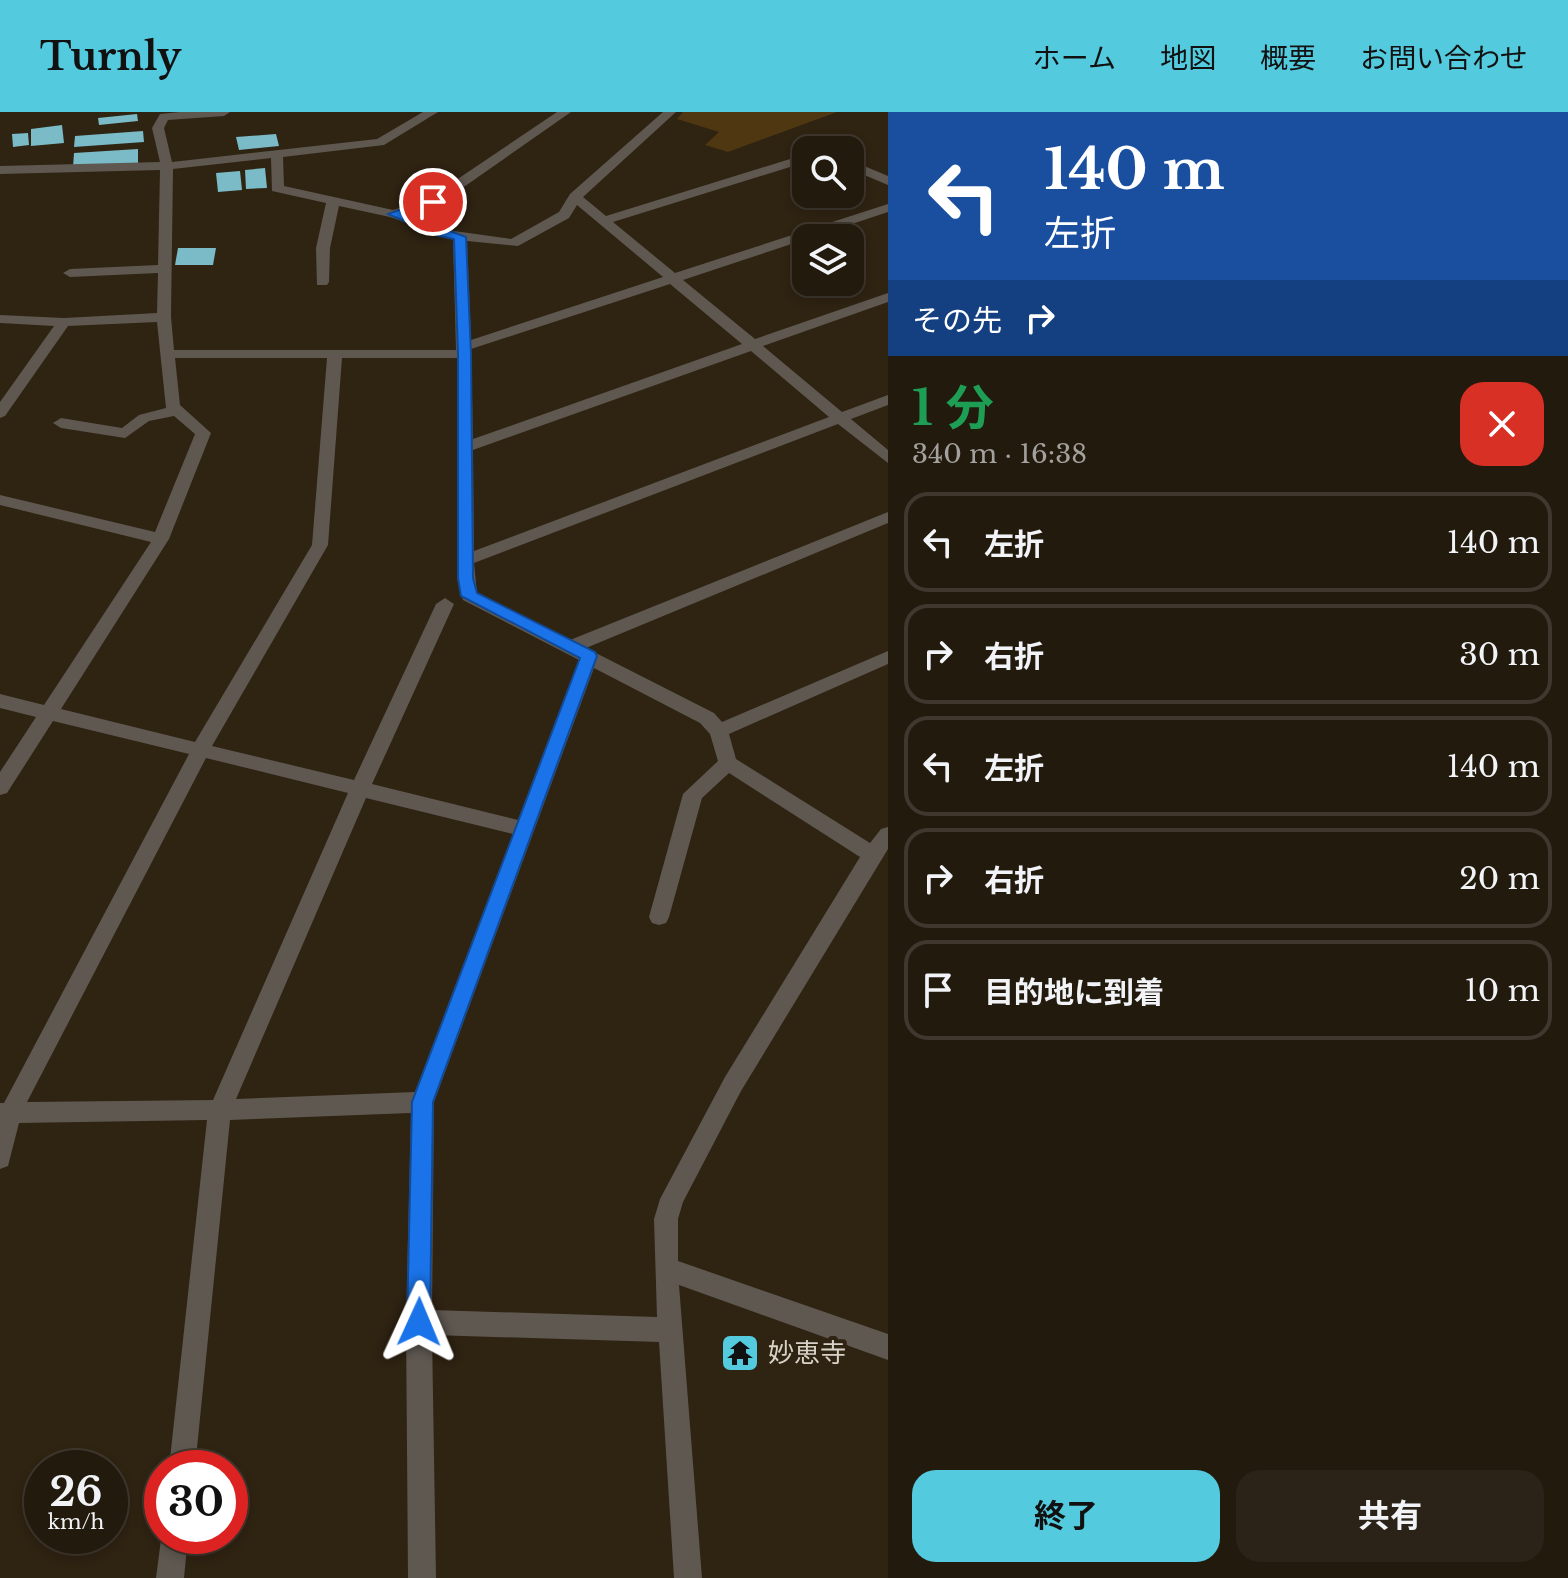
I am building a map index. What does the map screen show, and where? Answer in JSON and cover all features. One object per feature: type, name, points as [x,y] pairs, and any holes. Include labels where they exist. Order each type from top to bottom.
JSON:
[{"type":"street","points":[[0,788],[161,539],[203,433],[172,406],[164,317],[167,166],[158,128],[164,117],[224,112]]},
{"type":"street","points":[[0,170],[167,166],[380,142],[432,112]]},
{"type":"street","points":[[394,214],[433,202],[565,112]]},
{"type":"street","points":[[277,153],[277,188],[394,214],[444,234],[513,243],[564,215],[575,197],[670,112]]},
{"type":"street","points":[[603,221],[792,162]]},
{"type":"street","points":[[864,170],[888,181]]},
{"type":"street","points":[[575,197],[888,458]]},
{"type":"street","points":[[322,282],[323,248],[333,201]]},
{"type":"street","points":[[167,354],[335,355],[464,350],[888,208]]},
{"type":"street","points":[[184,1450],[220,1110],[360,789],[457,582],[464,448],[460,237]]},
{"type":"street","points":[[70,273],[165,269]]},
{"type":"street","points":[[464,448],[888,297]]},
{"type":"street","points":[[0,319],[64,322],[164,317]]},
{"type":"street","points":[[0,412],[64,322]]},
{"type":"street","points":[[0,1158],[4,1114],[200,750],[320,545],[335,355]]},
{"type":"street","points":[[457,582],[888,400]]},
{"type":"street","points":[[61,423],[125,433],[144,418],[178,410]]},
{"type":"street","points":[[0,500],[161,539]]},
{"type":"street","points":[[422,1578],[419,1322],[423,1102],[525,829],[580,651],[888,517]]},
{"type":"street","points":[[457,582],[469,596],[707,718],[719,731],[728,763],[872,855]]},
{"type":"street","points":[[719,731],[888,657]]},
{"type":"street","points":[[0,701],[525,829]]},
{"type":"street","points":[[659,917],[693,794],[728,763]]},
{"type":"street","points":[[688,1578],[666,1268],[666,1219],[672,1199],[733,1084],[872,855],[888,835]]},
{"type":"street","points":[[4,1114],[423,1102]]},
{"type":"street","points":[[666,1268],[888,1347]]},
{"type":"street","points":[[419,1322],[670,1330]]},
{"type":"street","points":[[170,1578],[172,1554]]},
{"type":"shaded area","points":[[683,112],[837,112],[728,152],[705,145],[719,132],[677,119]]},
{"type":"building","points":[[137,114],[138,121],[99,125],[98,118]]},
{"type":"building","points":[[62,125],[64,143],[31,146],[31,129]]},
{"type":"building","points":[[143,131],[144,142],[74,147],[75,136]]},
{"type":"building","points":[[28,133],[29,145],[13,147],[12,134]]},
{"type":"building","points":[[276,134],[279,146],[239,150],[236,137]]},
{"type":"building","points":[[138,149],[138,163],[73,167],[74,153]]},
{"type":"building","points":[[265,168],[267,188],[246,189],[245,170]]},
{"type":"building","points":[[240,171],[242,190],[218,192],[216,173]]},
{"type":"building","points":[[178,248],[216,248],[213,265],[175,265]]},
{"type":"place","name":"妙恵寺","points":[[740,1353]]},
{"type":"route","points":[[419,1322],[423,1102],[589,656],[469,596],[466,578],[460,237],[417,225],[394,214],[433,202]]}]
